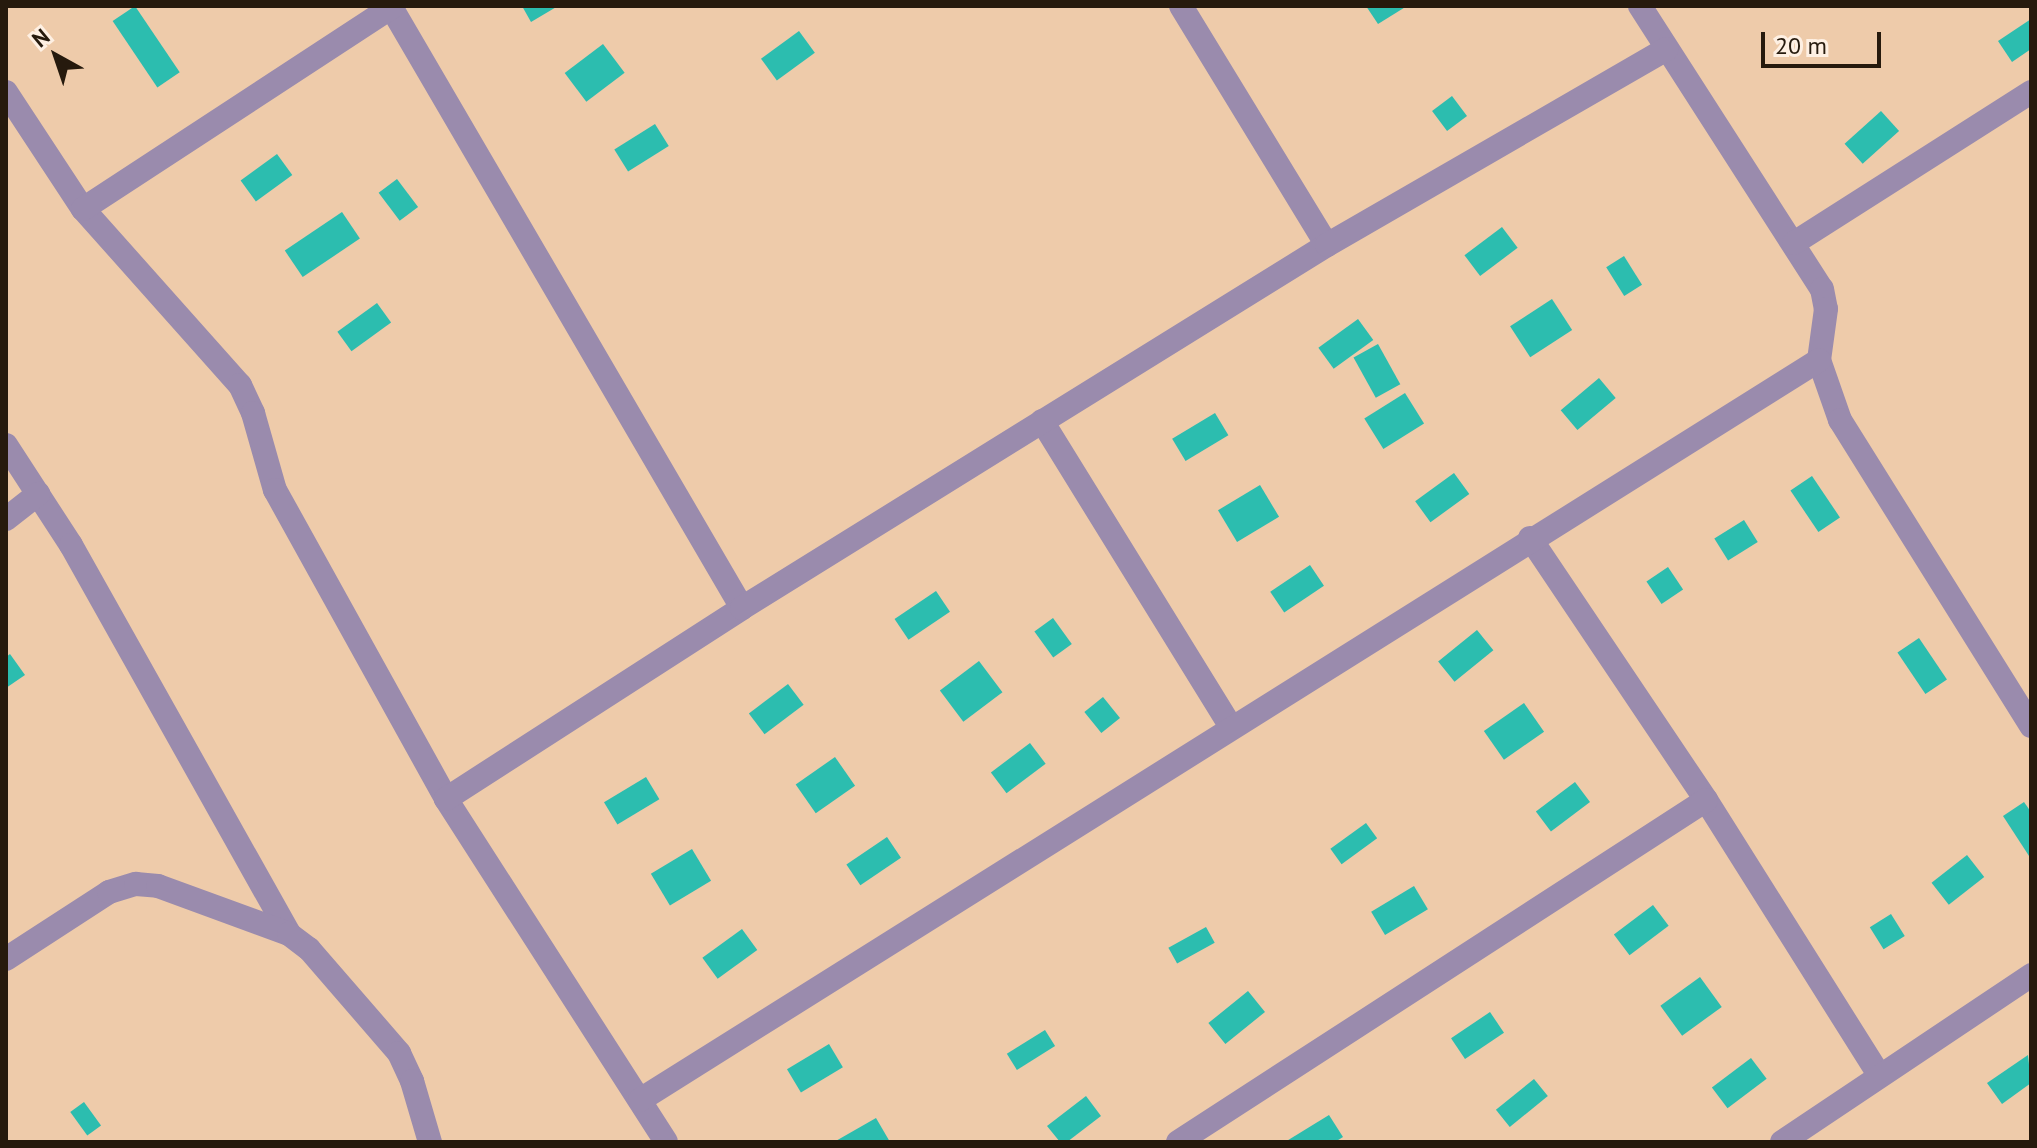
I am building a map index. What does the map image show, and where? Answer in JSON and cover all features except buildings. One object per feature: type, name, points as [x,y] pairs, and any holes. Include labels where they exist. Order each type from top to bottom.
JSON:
[{"type":"street","points":[[1181,6],[1327,245]]},
{"type":"street","points":[[1640,6],[1822,289],[1826,309],[1819,360],[1840,420],[2031,726]]},
{"type":"street","points":[[83,209],[392,7],[742,608]]},
{"type":"street","points":[[446,799],[742,608],[1327,245],[1667,49]]},
{"type":"street","points":[[6,92],[83,209],[240,385],[253,413],[275,490],[446,799],[666,1142]]},
{"type":"street","points":[[1794,243],[2031,92]]},
{"type":"street","points":[[640,1100],[1530,538],[1819,360]]},
{"type":"street","points":[[1042,421],[1231,727]]},
{"type":"street","points":[[6,445],[79,558],[289,934]]},
{"type":"street","points":[[6,519],[38,494]]},
{"type":"street","points":[[1530,538],[1706,800],[1880,1076]]},
{"type":"street","points":[[1178,1142],[1706,800]]},
{"type":"street","points":[[6,959],[109,892],[136,884],[158,886],[289,934],[309,949],[399,1053],[412,1081],[430,1142]]},
{"type":"street","points":[[1782,1142],[2031,975]]}]
